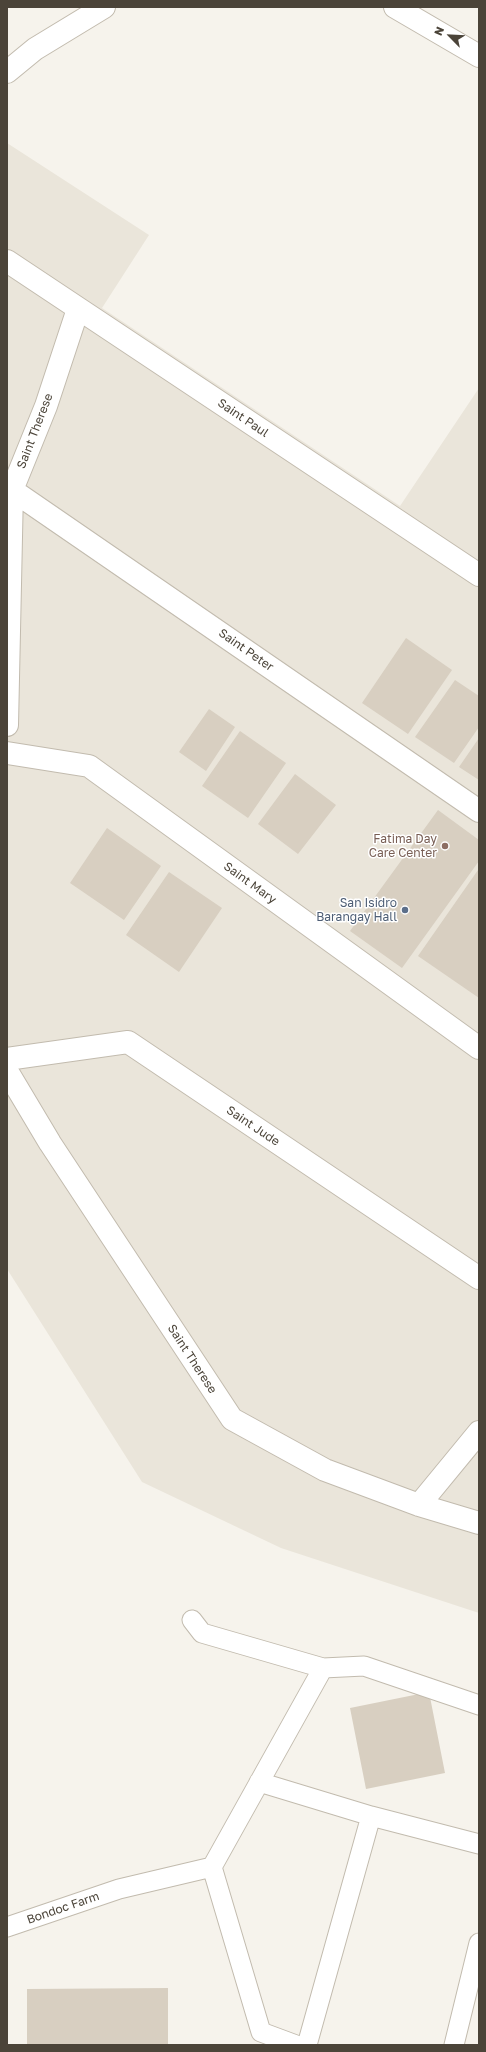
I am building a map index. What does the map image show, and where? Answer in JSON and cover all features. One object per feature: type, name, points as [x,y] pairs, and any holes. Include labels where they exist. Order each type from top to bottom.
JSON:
[{"type":"street","points":[[7,72],[35,49],[104,7]]},
{"type":"street","points":[[395,7],[479,56]]},
{"type":"street","name":"Saint Paul","points":[[7,261],[479,575]]},
{"type":"street","name":"Saint Therese","points":[[7,725],[12,490],[46,406],[78,309]]},
{"type":"street","name":"Saint Peter","points":[[12,490],[479,811]]},
{"type":"street","name":"Saint Mary","points":[[7,753],[89,766],[479,1048]]},
{"type":"street","name":"Saint Jude","points":[[7,1060],[128,1042],[479,1278]]},
{"type":"street","name":"Saint Therese","points":[[7,1071],[50,1143],[232,1419],[325,1470],[419,1505],[479,1523]]},
{"type":"street","points":[[419,1505],[479,1432]]},
{"type":"lane","points":[[192,1620],[202,1633],[323,1668],[364,1666],[479,1705]]},
{"type":"lane","points":[[296,2045],[262,2032],[212,1867],[323,1668]]},
{"type":"lane","points":[[259,1782],[371,1816],[479,1844]]},
{"type":"lane","points":[[307,2045],[371,1816]]},
{"type":"lane","name":"Bondoc Farm","points":[[7,1927],[119,1888],[212,1867]]},
{"type":"lane","points":[[454,2045],[479,1943]]},
{"type":"shaded area","points":[[7,143],[149,235],[102,308],[400,506],[479,388],[479,1613],[281,1548],[142,1482],[7,1269]]},
{"type":"building","points":[[406,638],[452,670],[408,734],[362,703]]},
{"type":"building","points":[[455,680],[479,696],[479,727],[454,763],[415,737]]},
{"type":"building","points":[[209,709],[235,727],[206,771],[179,752]]},
{"type":"building","points":[[240,731],[286,763],[248,818],[202,786]]},
{"type":"building","points":[[479,738],[479,780],[459,767]]},
{"type":"building","points":[[295,774],[336,805],[298,854],[258,824]]},
{"type":"building","name":"San Isidro Barangay Hall","points":[[438,810],[479,840],[479,861],[402,968],[350,931]]},
{"type":"building","points":[[107,828],[161,866],[124,920],[70,883]]},
{"type":"building","points":[[478,870],[479,871],[479,998],[418,956]]},
{"type":"building","points":[[169,872],[222,908],[179,972],[126,935]]},
{"type":"building","points":[[429,1692],[445,1773],[366,1789],[350,1708]]},
{"type":"building","points":[[168,1988],[168,2045],[27,2045],[27,1989]]},
{"type":"place","name":"Fatima Day Care Center","points":[[445,846]]},
{"type":"place","name":"San Isidro Barangay Hall","points":[[405,910]]}]
